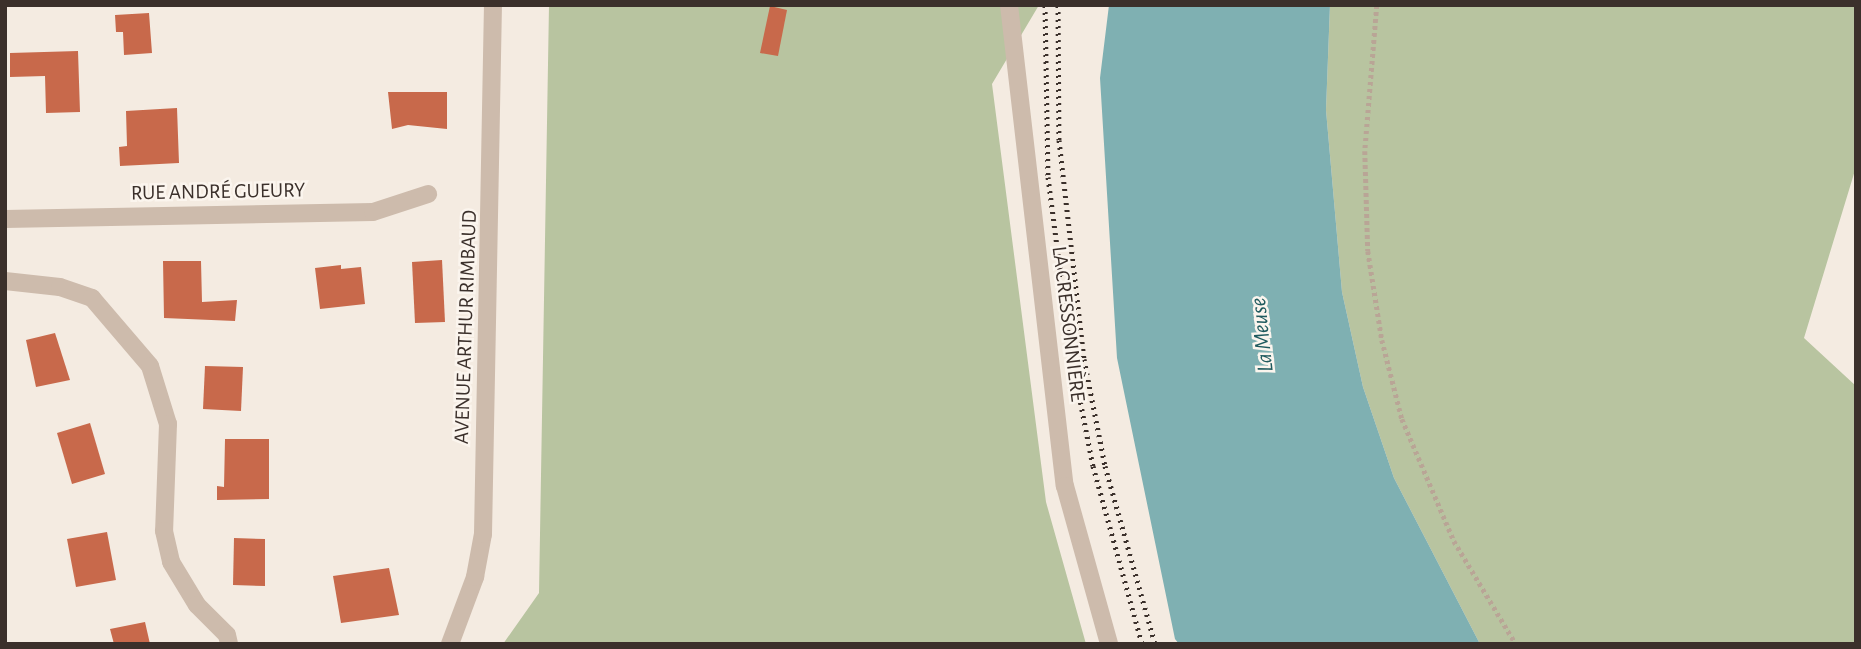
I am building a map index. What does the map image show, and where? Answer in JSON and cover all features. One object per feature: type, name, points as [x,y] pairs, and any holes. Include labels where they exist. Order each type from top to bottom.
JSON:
[{"type":"street","name":"AVENUE ARTHUR RIMBAUD","points":[[450,644],[475,577],[483,534],[493,5]]},
{"type":"street","name":"LA CRESSONNIÈRE","points":[[1009,5],[1066,486],[1109,644]]},
{"type":"street","name":"RUE ANDRÉ GUEURY","points":[[5,219],[373,212],[428,194]]},
{"type":"street","points":[[5,281],[60,287],[92,298],[150,366],[168,424],[164,531],[171,562],[197,605],[227,635],[229,644]]},
{"type":"path","points":[[1377,5],[1365,150],[1368,251],[1382,340],[1402,419],[1454,541],[1516,644]]},
{"type":"green space","points":[[549,5],[1039,5],[992,84],[1046,502],[1086,644],[503,644],[539,593]]},
{"type":"green space","points":[[1330,5],[1856,5],[1856,167],[1804,338],[1856,386],[1856,644],[1480,644],[1394,478],[1363,387],[1342,292],[1326,110]]},
{"type":"water","name":"La Meuse","points":[[1109,5],[1330,5],[1326,110],[1342,292],[1363,387],[1394,478],[1480,644],[1179,644],[1175,639],[1117,358],[1100,78]]},
{"type":"building","points":[[770,6],[787,10],[778,56],[760,53]]},
{"type":"building","points":[[149,13],[152,53],[124,55],[123,32],[116,32],[115,15]]},
{"type":"building","points":[[78,51],[80,112],[46,113],[45,76],[10,77],[10,53]]},
{"type":"building","points":[[388,92],[447,92],[447,129],[408,125],[392,129]]},
{"type":"building","points":[[177,108],[179,163],[120,166],[119,147],[127,146],[126,111]]},
{"type":"building","points":[[442,260],[445,322],[415,323],[412,262]]},
{"type":"building","points":[[163,261],[201,261],[202,302],[237,300],[235,321],[164,318]]},
{"type":"building","points":[[341,265],[341,269],[361,267],[365,304],[320,309],[315,268]]},
{"type":"building","points":[[55,333],[70,380],[36,387],[26,340]]},
{"type":"building","points":[[205,366],[243,367],[241,411],[203,409]]},
{"type":"building","points":[[90,423],[105,474],[72,484],[57,433]]},
{"type":"building","points":[[225,439],[269,439],[269,499],[217,500],[217,486],[224,487]]},
{"type":"building","points":[[107,532],[116,580],[76,587],[67,539]]},
{"type":"building","points":[[234,538],[265,539],[265,586],[233,585]]},
{"type":"building","points":[[389,568],[399,615],[341,623],[333,576]]},
{"type":"building","points":[[145,622],[150,644],[114,644],[110,629]]},
{"type":"railway","points":[[1045,5],[1048,177],[1071,354],[1093,466],[1142,644]]},
{"type":"railway","points":[[1058,5],[1059,140],[1084,359],[1105,466],[1155,644]]}]
